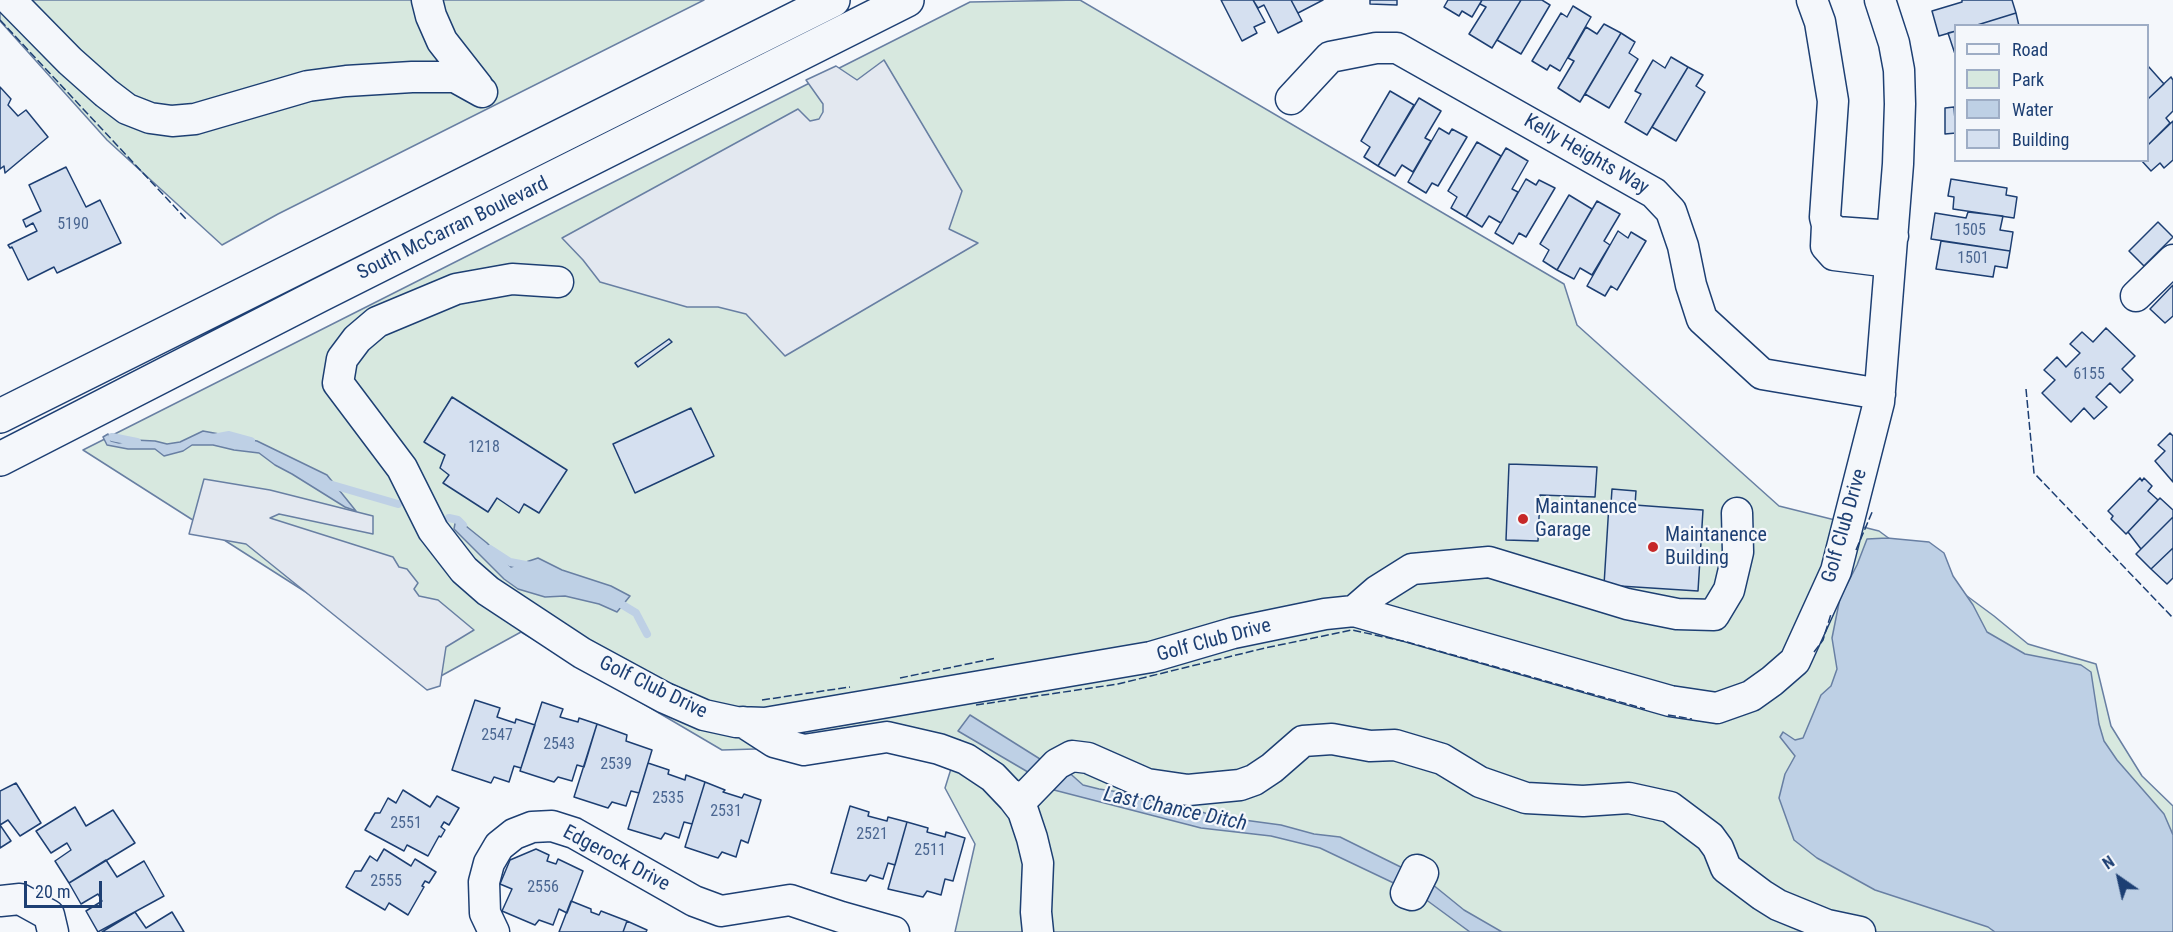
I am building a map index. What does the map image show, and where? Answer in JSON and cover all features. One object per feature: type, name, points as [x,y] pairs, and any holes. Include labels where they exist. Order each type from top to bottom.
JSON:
[{"type":"main road","name":"South McCarran Boulevard","points":[[0,416],[832,0]]},
{"type":"main road","name":"South McCarran Boulevard","points":[[0,459],[320,295],[907,0]]},
{"type":"street","points":[[10,0],[70,61],[127,109],[150,118],[172,121],[195,118],[308,86],[346,81],[455,77],[482,92],[442,41],[427,0]]},
{"type":"street","points":[[1812,0],[1820,22],[1833,101],[1825,217],[1827,225],[1837,232],[1891,249]]},
{"type":"street","name":"Golf Club Drive","points":[[558,282],[512,279],[456,289],[377,322],[357,339],[342,359],[338,383],[402,468],[433,530],[460,566],[488,591],[582,653],[665,698],[704,715],[743,722],[765,723],[1099,667],[1151,657],[1233,633],[1325,614],[1354,611],[1670,701],[1717,708],[1751,696],[1795,661],[1836,571],[1880,394],[1898,164],[1899,70],[1894,43],[1880,0]]},
{"type":"street","name":"Kelly Heights Way","points":[[1291,99],[1330,57],[1376,48],[1397,48],[1653,193],[1671,211],[1683,246],[1690,285],[1702,319],[1762,374],[1880,394]]},
{"type":"street","points":[[2136,296],[2173,260]]},
{"type":"street","points":[[1354,611],[1377,591],[1412,569],[1489,562],[1627,604],[1677,614],[1714,615],[1729,590],[1738,552],[1737,513]]},
{"type":"street","points":[[743,722],[774,742],[804,750],[887,736],[939,749],[966,759],[993,777],[1023,792]]},
{"type":"street","points":[[1023,792],[1058,764],[1072,756],[1080,755],[1147,784],[1188,790],[1240,785],[1254,780],[1272,768],[1302,741],[1332,739],[1370,747],[1395,745],[1442,759],[1480,782],[1526,798],[1583,801],[1629,798],[1670,807],[1710,837],[1718,848],[1726,868],[1762,895],[1778,905],[1827,925],[1860,932]]},
{"type":"street","points":[[1023,792],[1023,812],[1038,863],[1036,912],[1038,932]]},
{"type":"street","name":"Edgerock Drive","points":[[494,932],[485,913],[484,882],[489,863],[500,846],[514,834],[532,827],[552,826],[574,833],[694,901],[721,911],[790,900],[894,932]]},
{"type":"street","points":[[0,901],[20,899],[50,915],[53,932]]},
{"type":"green space","points":[[0,0],[704,0],[278,214],[222,245],[107,140],[0,21]]},
{"type":"green space","points":[[1080,0],[1564,284],[1577,325],[1779,506],[1879,531],[2028,644],[2096,664],[2111,726],[2142,776],[2173,806],[2173,932],[955,932],[975,844],[945,788],[960,740],[901,735],[821,747],[722,750],[521,632],[439,677],[83,450],[970,2]]},
{"type":"shaded area","points":[[884,60],[962,191],[949,229],[978,243],[785,356],[746,314],[718,307],[687,307],[600,282],[562,238],[798,109],[810,121],[819,119],[823,112],[823,104],[806,80],[836,66],[857,80]]},
{"type":"shaded area","points":[[204,479],[270,490],[373,516],[373,534],[279,514],[270,518],[393,557],[399,567],[407,569],[418,583],[414,589],[419,596],[438,600],[474,630],[446,647],[440,686],[427,690],[246,544],[189,534]]},
{"type":"water","points":[[203,431],[257,441],[327,475],[356,511],[345,507],[259,453],[213,445],[192,445],[183,451],[164,456],[155,449],[128,449],[107,445],[103,437],[108,434],[111,441],[119,443],[134,440],[167,444],[180,442]]},
{"type":"water","points":[[456,518],[487,543],[511,567],[538,558],[562,570],[611,586],[630,596],[617,612],[599,604],[565,596],[545,597],[518,589],[504,579],[454,529]]},
{"type":"water","points":[[1887,538],[1929,542],[1944,553],[1953,576],[1973,605],[1987,632],[2025,654],[2081,665],[2091,672],[2104,741],[2117,760],[2164,814],[2173,835],[2173,932],[1995,932],[1988,927],[1875,890],[1817,858],[1794,840],[1779,798],[1785,774],[1795,756],[1780,737],[1783,732],[1795,740],[1803,738],[1821,695],[1831,686],[1837,669],[1832,638],[1840,598],[1867,539]]},
{"type":"water","points":[[970,715],[1040,759],[1033,775],[958,731]]},
{"type":"water","points":[[1065,769],[1083,785],[1099,789],[1159,798],[1214,816],[1281,825],[1314,834],[1340,837],[1427,880],[1464,910],[1502,932],[1470,932],[1421,896],[1320,848],[1271,836],[1201,828],[1054,790]]},
{"type":"building","points":[[1221,0],[1253,0],[1265,22],[1254,27],[1257,33],[1242,41]]},
{"type":"building","points":[[1253,0],[1291,0],[1302,21],[1278,33],[1264,5],[1258,8]]},
{"type":"building","points":[[1291,0],[1323,0],[1298,13]]},
{"type":"building","points":[[1370,0],[1397,0],[1397,5],[1370,4]]},
{"type":"building","points":[[1448,0],[1482,0],[1472,17],[1462,11],[1459,16],[1444,7]]},
{"type":"building","points":[[1482,0],[1521,0],[1492,48],[1469,34],[1486,7],[1480,4]]},
{"type":"building","points":[[1521,0],[1542,0],[1550,5],[1521,54],[1497,40]]},
{"type":"building","points":[[1962,0],[2012,0],[2016,13],[1980,24],[1954,24],[1954,32],[1939,36],[1932,11],[1962,2]]},
{"type":"building","points":[[1573,6],[1591,17],[1560,71],[1550,65],[1547,70],[1532,61],[1561,13],[1567,17]]},
{"type":"building","points":[[2016,13],[2019,24],[1980,24]]},
{"type":"building","points":[[1604,24],[1621,33],[1580,102],[1558,88],[1574,61],[1568,58],[1586,27],[1597,34]]},
{"type":"building","points":[[1954,32],[1954,51],[1948,33]]},
{"type":"building","points":[[1621,33],[1635,42],[1629,53],[1638,59],[1609,108],[1585,94]]},
{"type":"building","points":[[1671,57],[1688,67],[1647,135],[1625,122],[1641,94],[1635,91],[1653,60],[1665,68]]},
{"type":"building","points":[[1688,67],[1703,75],[1696,86],[1705,92],[1676,141],[1652,127]]},
{"type":"building","points":[[2149,67],[2164,84],[2149,98]]},
{"type":"building","points":[[2171,77],[2173,80],[2173,111],[2166,118],[2170,123],[2149,144],[2149,98]]},
{"type":"building","points":[[0,87],[11,99],[8,105],[18,116],[26,110],[48,137],[5,173],[4,166],[0,169]]},
{"type":"building","points":[[1390,91],[1414,105],[1378,166],[1364,157],[1370,147],[1361,141]]},
{"type":"building","points":[[1419,98],[1441,111],[1425,138],[1431,141],[1413,172],[1402,165],[1395,176],[1378,166]]},
{"type":"building","points":[[1954,107],[1954,133],[1945,134],[1945,108]]},
{"type":"building","points":[[2173,121],[2173,160],[2164,168],[2160,163],[2151,171],[2143,162],[2149,162],[2149,144]]},
{"type":"building","points":[[1439,128],[1449,134],[1452,129],[1467,137],[1438,186],[1432,183],[1426,193],[1408,182]]},
{"type":"building","points":[[1477,142],[1501,156],[1466,217],[1451,208],[1457,197],[1448,191]]},
{"type":"building","points":[[1506,148],[1528,161],[1512,189],[1518,192],[1501,223],[1489,216],[1482,227],[1466,217]]},
{"type":"building","points":[[66,167],[86,207],[100,200],[121,243],[57,273],[54,267],[28,280],[12,247],[8,245],[37,231],[33,223],[26,227],[23,220],[41,211],[29,185]]},
{"type":"building","points":[[1526,179],[1536,185],[1539,180],[1555,188],[1526,237],[1519,233],[1513,244],[1495,233]]},
{"type":"building","points":[[1951,179],[2007,188],[2006,195],[2017,197],[2014,218],[1953,209],[1954,197],[1948,196]]},
{"type":"building","points":[[1569,195],[1592,209],[1557,270],[1543,261],[1549,250],[1540,244]]},
{"type":"building","points":[[1597,201],[1620,214],[1604,241],[1610,245],[1592,275],[1580,268],[1574,279],[1557,270]]},
{"type":"building","points":[[1968,212],[2003,216],[2000,230],[2013,232],[2010,251],[1931,239],[1935,213],[1966,218]]},
{"type":"building","points":[[2158,222],[2173,237],[2144,266],[2129,251]]},
{"type":"building","points":[[1618,231],[1628,238],[1631,232],[1646,241],[1617,290],[1611,286],[1605,296],[1587,286]]},
{"type":"building","points":[[1941,241],[2010,251],[2007,268],[1995,266],[1993,277],[1936,269]]},
{"type":"building","points":[[2173,285],[2173,316],[2165,323],[2150,309]]},
{"type":"building","points":[[2106,328],[2135,356],[2122,369],[2133,380],[2120,393],[2110,383],[2096,397],[2107,407],[2094,419],[2084,408],[2071,422],[2042,393],[2055,380],[2044,370],[2057,357],[2066,367],[2080,353],[2070,344],[2082,332],[2093,342]]},
{"type":"building","points":[[669,339],[672,342],[638,367],[635,363]]},
{"type":"building","points":[[452,397],[567,470],[539,513],[524,504],[519,513],[497,498],[488,512],[443,483],[449,475],[440,468],[445,455],[424,442]]},
{"type":"building","points":[[691,408],[714,456],[635,493],[613,444]]},
{"type":"building","points":[[2170,433],[2173,436],[2173,482],[2155,461],[2165,451],[2158,445]]},
{"type":"building","name":"Maintanence Garage","points":[[1509,464],[1597,467],[1595,497],[1540,495],[1538,541],[1506,540]]},
{"type":"building","points":[[2140,478],[2142,481],[2144,478],[2152,486],[2148,491],[2158,500],[2126,534],[2111,519],[2113,516],[2108,511]]},
{"type":"building","name":"Maintanence Building","points":[[1612,489],[1636,491],[1635,505],[1703,510],[1698,591],[1604,585]]},
{"type":"building","points":[[2160,498],[2173,510],[2173,517],[2141,549],[2128,532]]},
{"type":"building","points":[[2173,517],[2173,548],[2151,569],[2136,554]]},
{"type":"building","points":[[2173,548],[2173,578],[2167,584],[2151,569]]},
{"type":"building","points":[[475,700],[500,708],[497,717],[515,723],[516,719],[535,725],[521,768],[514,766],[509,782],[494,777],[491,783],[452,770]]},
{"type":"building","points":[[542,702],[563,709],[560,717],[578,722],[579,718],[597,724],[584,767],[577,765],[572,781],[558,777],[554,782],[520,771]]},
{"type":"building","points":[[597,724],[627,735],[626,741],[652,750],[639,793],[631,791],[626,806],[612,802],[608,808],[574,797]]},
{"type":"building","points":[[648,763],[669,770],[668,774],[685,780],[686,775],[705,782],[692,824],[684,822],[679,838],[665,833],[661,839],[628,829]]},
{"type":"building","points":[[705,782],[725,790],[723,792],[742,798],[744,794],[761,800],[748,843],[741,840],[736,857],[722,852],[718,858],[685,847]]},
{"type":"building","points":[[16,783],[41,823],[20,836],[8,820],[0,825],[0,791]]},
{"type":"building","points":[[403,790],[430,807],[437,796],[459,808],[449,825],[444,822],[441,827],[445,830],[428,856],[407,845],[404,851],[365,830],[375,813],[380,813],[388,798],[396,803]]},
{"type":"building","points":[[850,806],[869,812],[868,816],[887,821],[888,817],[907,822],[895,865],[888,863],[883,879],[870,875],[866,881],[831,873]]},
{"type":"building","points":[[75,807],[86,826],[113,810],[135,843],[69,883],[55,861],[71,850],[67,843],[51,853],[36,831]]},
{"type":"building","points":[[907,822],[928,828],[927,832],[945,837],[946,832],[965,838],[953,881],[945,879],[941,895],[927,891],[923,897],[888,889]]},
{"type":"building","points":[[0,825],[11,841],[0,848]]},
{"type":"building","points":[[384,849],[411,866],[415,859],[436,872],[429,883],[425,881],[408,915],[389,903],[385,910],[346,887],[355,871],[361,871],[370,856],[377,861]]},
{"type":"building","points":[[536,849],[549,855],[547,861],[556,864],[558,859],[583,871],[567,913],[559,909],[553,925],[539,920],[535,925],[502,911],[512,889],[500,884],[510,860]]},
{"type":"building","points":[[106,860],[117,877],[144,861],[164,896],[98,932],[86,911],[102,901],[98,894],[81,904],[69,883]]},
{"type":"building","points":[[571,901],[599,915],[601,911],[627,921],[623,932],[559,932]]},
{"type":"building","points":[[135,912],[146,928],[172,912],[184,932],[102,932]]},
{"type":"building","points":[[627,921],[647,930],[646,932],[623,932]]},
{"type":"waterway","name":"Last Chance Ditch","points":[[213,438],[229,435],[251,441]]},
{"type":"waterway","name":"Last Chance Ditch","points":[[112,437],[137,442]]},
{"type":"waterway","name":"Last Chance Ditch","points":[[329,484],[398,504]]},
{"type":"waterway","name":"Last Chance Ditch","points":[[449,518],[458,520],[463,525]]},
{"type":"waterway","name":"Last Chance Ditch","points":[[490,549],[510,562],[531,566]]},
{"type":"waterway","name":"Last Chance Ditch","points":[[616,601],[636,613],[647,634]]},
{"type":"fence","points":[[0,20],[186,219]]},
{"type":"fence","points":[[2026,389],[2034,473],[2173,618]]},
{"type":"fence","points":[[1856,550],[1873,510]]},
{"type":"fence","points":[[1814,652],[1823,640],[1831,614]]},
{"type":"fence","points":[[976,705],[1118,684],[1265,648],[1352,630],[1407,642],[1645,709]]},
{"type":"fence","points":[[900,678],[996,658]]},
{"type":"fence","points":[[762,700],[850,687]]},
{"type":"fence","points":[[1668,715],[1692,719]]},
{"type":"place","name":"Maintanence Garage","points":[[1523,519]]},
{"type":"place","name":"Maintanence Building","points":[[1653,547]]}]
